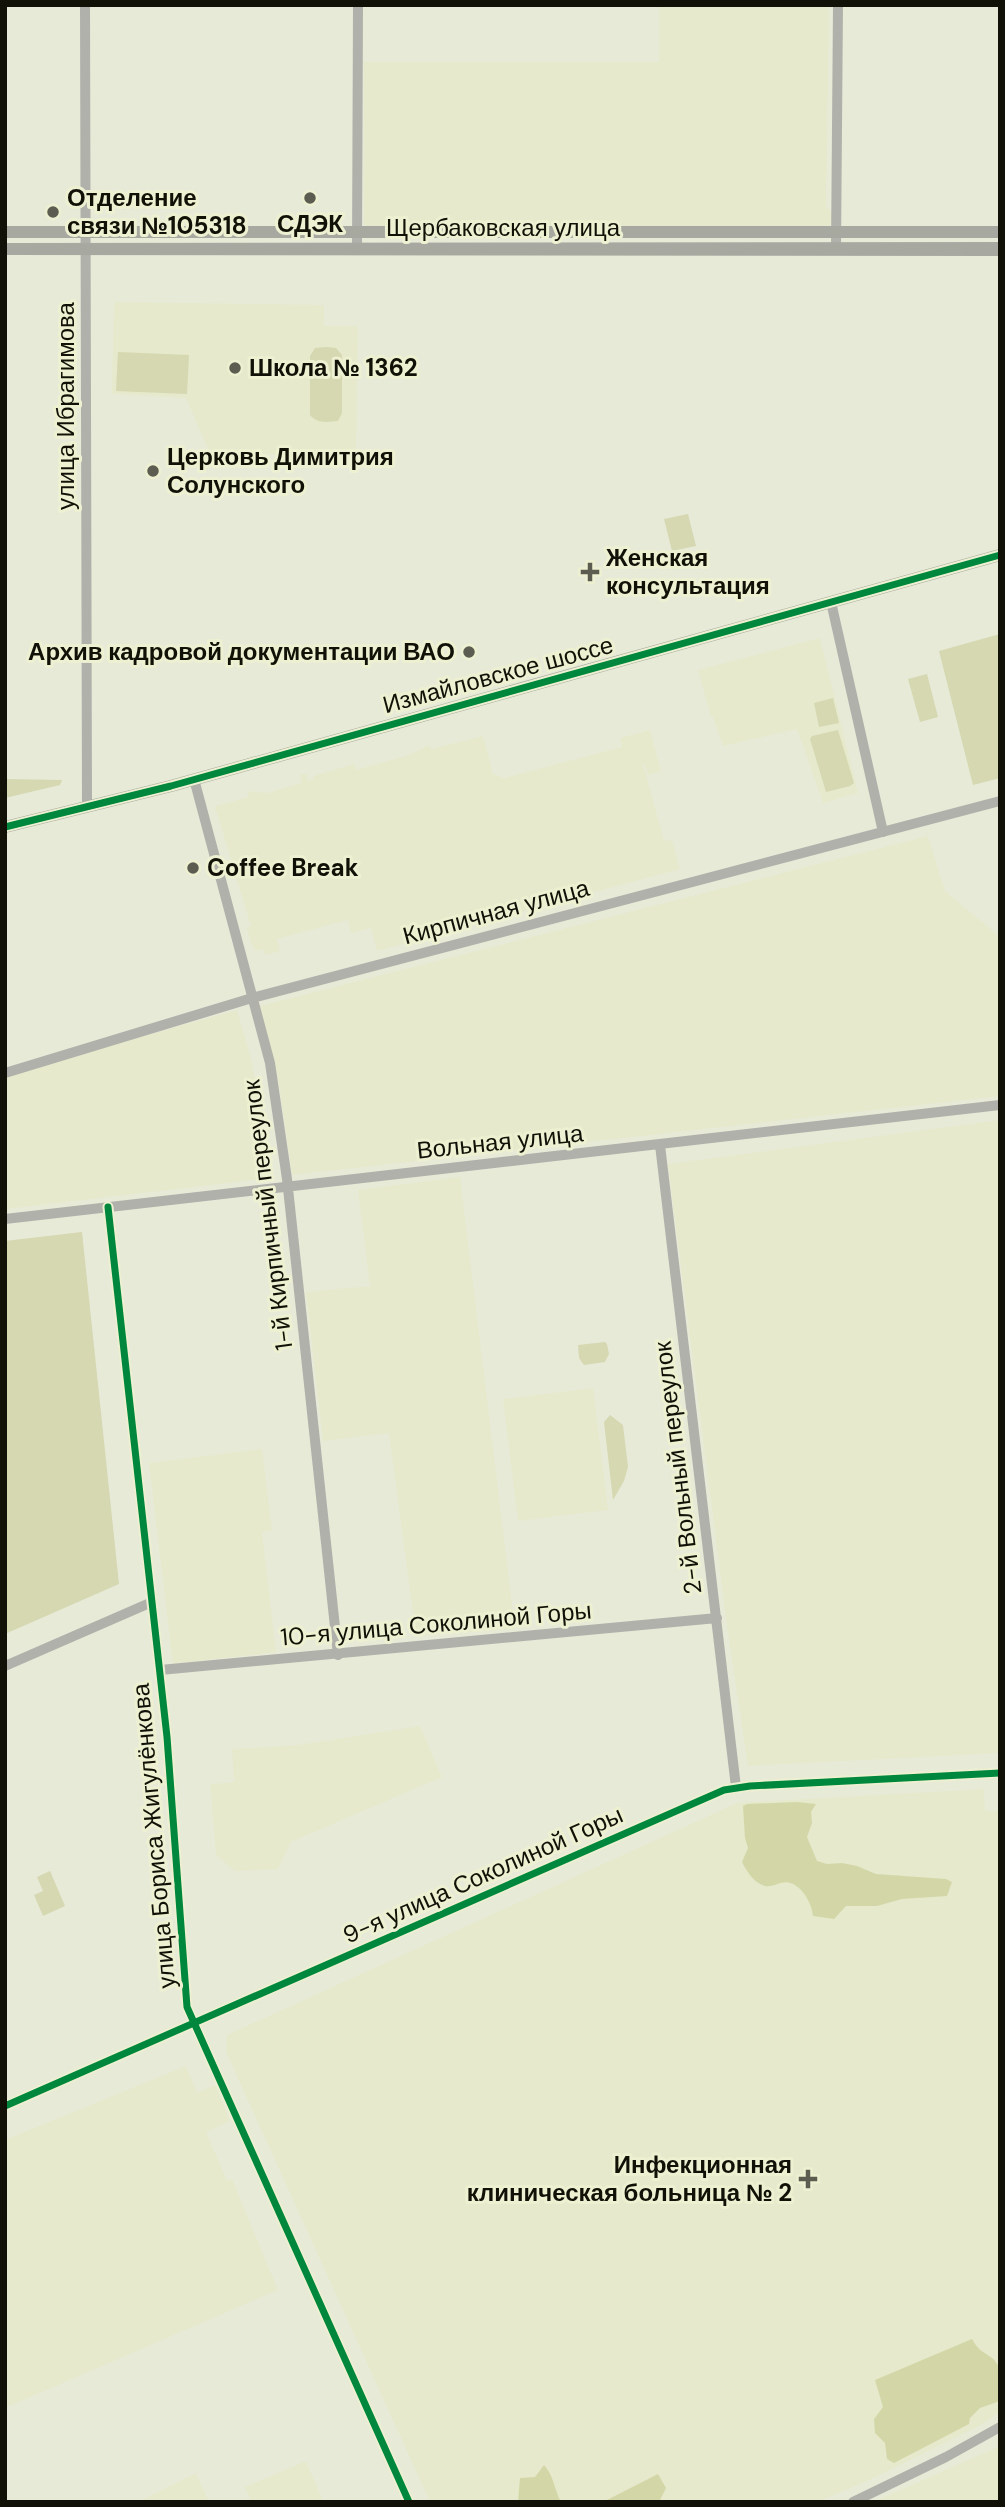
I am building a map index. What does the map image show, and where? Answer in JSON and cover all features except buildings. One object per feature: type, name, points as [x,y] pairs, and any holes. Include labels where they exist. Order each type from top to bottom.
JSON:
[{"type":"main road","name":"Щербаковская улица","points":[[5,232],[1000,232]]},
{"type":"main road","name":"Щербаковская улица","points":[[5,249],[1000,250]]},
{"type":"main road","name":"Измайловское шоссе","points":[[5,827],[194,779],[1000,555]]},
{"type":"street","name":"улица Ибрагимова","points":[[85,5],[87,807]]},
{"type":"street","points":[[357,249],[358,5]]},
{"type":"street","points":[[836,249],[838,5]]},
{"type":"street","points":[[831,602],[883,832]]},
{"type":"street","name":"1-й Кирпичный переулок","points":[[194,779],[276,1093],[338,1655]]},
{"type":"street","name":"Кирпичная улица","points":[[5,1073],[252,999],[1000,800]]},
{"type":"street","name":"Вольная улица","points":[[5,1219],[1000,1105]]},
{"type":"street","name":"2-й Вольный переулок","points":[[660,1145],[736,1787]]},
{"type":"street","name":"улица Бориса Жигулёнкова","points":[[108,1207],[167,1737],[187,2007],[409,2502]]},
{"type":"street","points":[[5,1665],[152,1602]]},
{"type":"street","name":"10-я улица Соколиной Горы","points":[[160,1670],[716,1618]]},
{"type":"street","name":"9-я улица Соколиной Горы","points":[[5,2106],[700,1800],[736,1787],[1000,1773]]},
{"type":"street","points":[[853,2502],[946,2457],[1000,2427]]},
{"type":"shaded area","points":[[659,5],[829,5],[826,207],[832,212],[833,220],[828,226],[367,227],[364,224],[364,62],[659,62]]},
{"type":"shaded area","name":"Школа № 1362","points":[[114,302],[324,305],[324,326],[358,326],[356,455],[210,454],[186,398],[112,394]]},
{"type":"shaded area","points":[[315,348],[336,348],[342,355],[342,413],[338,421],[326,422],[310,415],[310,356]]},
{"type":"shaded area","points":[[118,352],[189,355],[187,394],[116,391]]},
{"type":"shaded area","points":[[688,514],[696,546],[672,551],[664,519]]},
{"type":"shaded area","points":[[1000,634],[1000,778],[973,785],[939,651]]},
{"type":"shaded area","points":[[820,638],[858,793],[823,803],[797,729],[723,746],[711,717],[698,670]]},
{"type":"shaded area","points":[[927,674],[938,717],[920,722],[908,679]]},
{"type":"shaded area","points":[[833,698],[839,723],[819,727],[814,703]]},
{"type":"shaded area","points":[[650,730],[661,771],[648,775],[643,764],[664,841],[672,840],[680,869],[377,951],[371,928],[351,933],[348,920],[277,939],[280,951],[265,955],[263,949],[256,951],[252,946],[247,928],[251,926],[215,806],[249,797],[247,791],[267,793],[301,783],[300,775],[306,774],[308,781],[314,779],[313,776],[354,764],[356,770],[409,755],[429,745],[431,749],[483,736],[493,774],[504,778],[622,747],[620,738]]},
{"type":"shaded area","points":[[838,730],[854,783],[826,792],[810,739],[812,736]]},
{"type":"shaded area","points":[[5,779],[62,780],[60,785],[5,798]]},
{"type":"shaded area","points":[[928,836],[945,891],[1000,937],[1000,1096],[292,1175],[280,1090],[260,1006]]},
{"type":"shaded area","points":[[237,1010],[252,1062],[271,1178],[5,1209],[5,1075]]},
{"type":"shaded area","points":[[1000,1120],[1000,1753],[748,1766],[727,1626],[668,1164]]},
{"type":"shaded area","points":[[460,1177],[515,1629],[416,1636],[389,1433],[323,1441],[306,1292],[370,1286],[358,1190]]},
{"type":"shaded area","points":[[82,1232],[119,1584],[5,1634],[5,1241]]},
{"type":"shaded area","points":[[605,1342],[609,1354],[605,1362],[584,1365],[579,1358],[578,1345]]},
{"type":"shaded area","points":[[593,1388],[608,1510],[518,1521],[503,1399]]},
{"type":"shaded area","points":[[610,1415],[623,1425],[628,1467],[624,1481],[613,1500],[604,1422]]},
{"type":"shaded area","points":[[262,1449],[272,1530],[262,1532],[276,1652],[173,1664],[149,1463]]},
{"type":"shaded area","points":[[420,1726],[442,1777],[291,1842],[278,1869],[235,1871],[216,1855],[210,1784],[234,1782],[232,1749],[298,1745]]},
{"type":"shaded area","name":"Инфекционная клиническая больница № 2","points":[[984,1789],[985,1811],[1000,1811],[1000,2412],[983,2424],[878,2476],[818,2502],[430,2502],[226,2052],[227,2035],[737,1803]]},
{"type":"shaded area","points":[[797,1802],[816,1804],[811,1812],[812,1823],[807,1837],[817,1861],[857,1866],[876,1874],[946,1879],[952,1882],[947,1896],[902,1899],[877,1906],[846,1906],[834,1919],[813,1916],[807,1898],[793,1884],[787,1882],[772,1886],[761,1885],[742,1862],[748,1848],[743,1806]]},
{"type":"shaded area","points":[[50,1871],[65,1906],[43,1916],[34,1895],[43,1891],[37,1877]]},
{"type":"shaded area","points":[[186,2066],[197,2093],[215,2085],[230,2121],[206,2132],[227,2181],[232,2179],[278,2290],[5,2408],[5,2140]]},
{"type":"shaded area","points":[[972,2339],[996,2362],[1000,2378],[1000,2401],[980,2408],[970,2418],[969,2424],[894,2463],[887,2459],[885,2443],[875,2433],[874,2419],[883,2407],[875,2380]]},
{"type":"shaded area","points":[[1000,2446],[1000,2502],[873,2502]]},
{"type":"shaded area","points":[[306,2461],[323,2502],[251,2502],[245,2487]]},
{"type":"shaded area","points":[[544,2465],[561,2502],[518,2502],[520,2478],[535,2477]]},
{"type":"shaded area","points":[[196,2473],[209,2502],[138,2502]]},
{"type":"shaded area","points":[[658,2474],[666,2488],[659,2502],[603,2502]]},
{"type":"tram line","points":[[5,244],[1000,243]]},
{"type":"cycle path","points":[[5,827],[171,786],[1000,555]]},
{"type":"cycle path","points":[[108,1207],[167,1737],[187,2007],[409,2502]]},
{"type":"cycle path","points":[[5,2106],[724,1790],[750,1786],[1000,1773]]},
{"type":"place","name":"СДЭК","points":[[310,198]]},
{"type":"place","name":"Отделение связи №105318","points":[[53,212]]},
{"type":"place","name":"Школа № 1362","points":[[235,368]]},
{"type":"place","name":"Церковь Димитрия Солунского","points":[[153,471]]},
{"type":"place","name":"Женская консультация","points":[[590,572]]},
{"type":"place","name":"Архив кадровой документации ВАО","points":[[469,652]]},
{"type":"place","name":"Coffee Break","points":[[193,868]]},
{"type":"place","name":"Инфекционная клиническая больница № 2","points":[[808,2179]]}]
